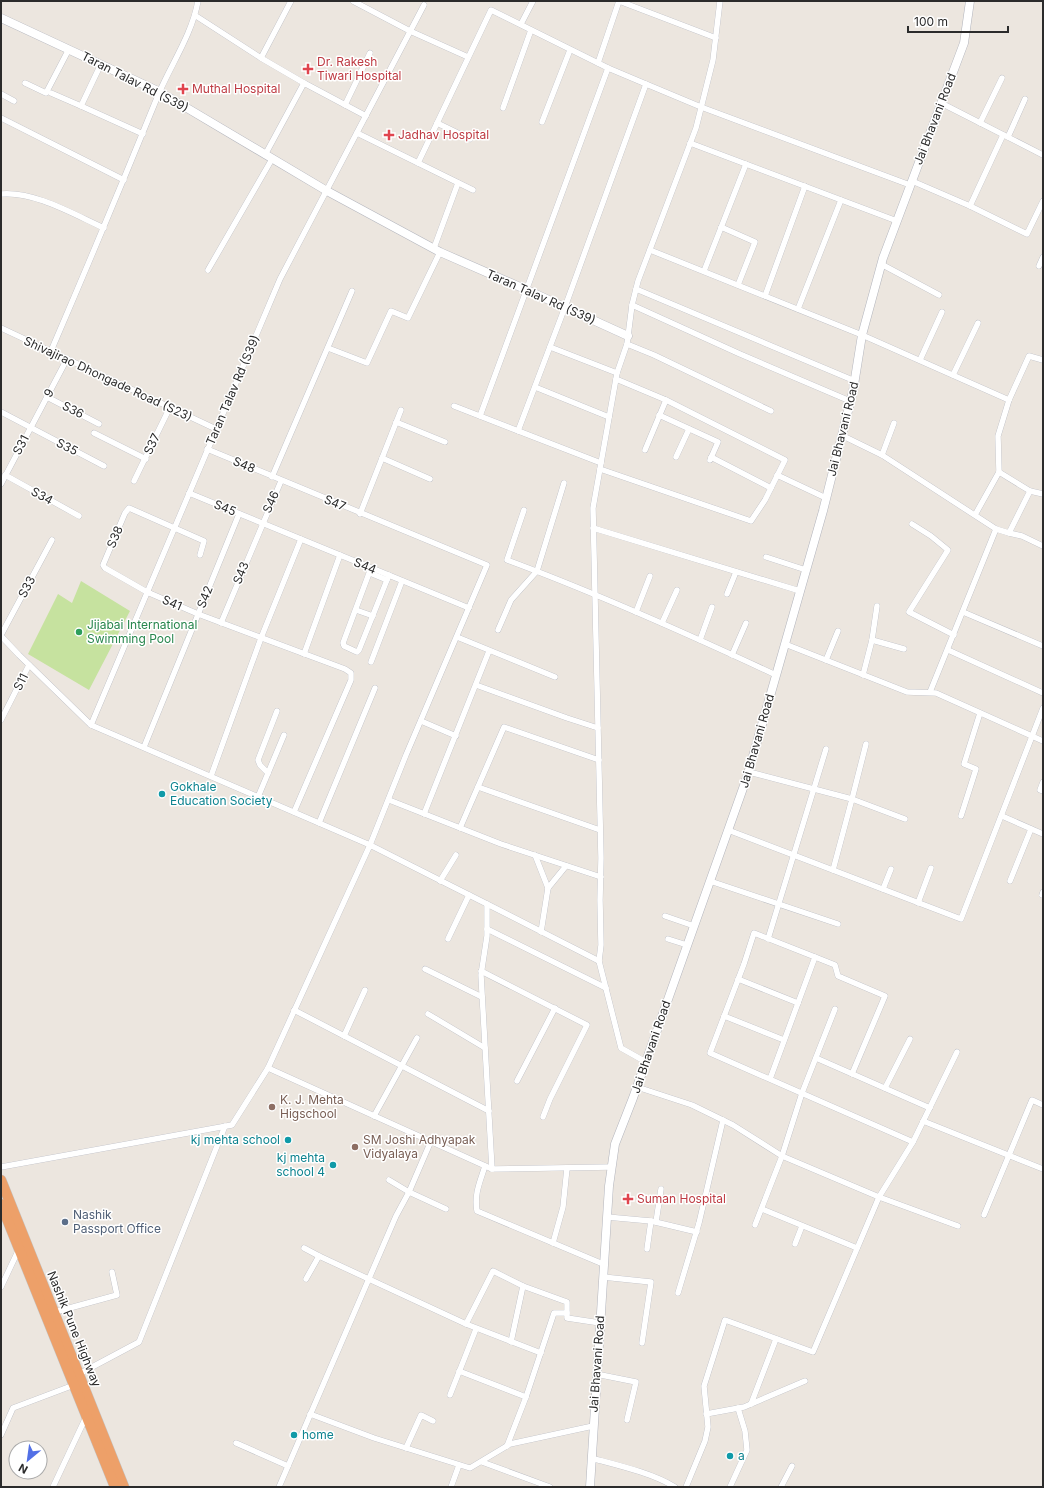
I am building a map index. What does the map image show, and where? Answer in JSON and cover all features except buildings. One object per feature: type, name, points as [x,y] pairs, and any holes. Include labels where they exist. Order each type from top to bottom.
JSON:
[{"type":"highway","name":"Nashik Pune Highway","points":[[1,1180],[22,1247],[86,1416],[115,1487]]},
{"type":"highway","name":"Nashik Pune Highway","points":[[1,1204],[54,1312],[124,1487]]},
{"type":"street","points":[[51,352],[144,134],[160,92],[196,16],[198,1]]},
{"type":"street","points":[[261,58],[291,1]]},
{"type":"street","points":[[353,1],[410,31],[468,57]]},
{"type":"street","points":[[521,24],[533,1]]},
{"type":"street","points":[[598,63],[619,1],[716,38]]},
{"type":"street","points":[[646,1062],[622,1048],[599,961],[602,945],[593,508],[617,376],[627,340],[636,289],[696,128],[713,60],[720,1]]},
{"type":"street","name":"Jai Bhavani Road","points":[[590,1487],[606,1217],[615,1144],[637,1087],[749,772],[826,498],[855,381],[862,335],[882,264],[964,43],[970,1]]},
{"type":"street","points":[[327,191],[424,5]]},
{"type":"street","points":[[418,163],[491,10],[570,50],[646,84],[701,106],[970,206],[1027,234],[1043,201]]},
{"type":"street","points":[[196,16],[261,58],[366,116]]},
{"type":"street","name":"Taran Talav Rd (S39)","points":[[1,18],[160,92],[327,191],[437,250],[565,307],[627,340]]},
{"type":"street","points":[[503,108],[531,30]]},
{"type":"street","points":[[25,83],[46,93],[68,49]]},
{"type":"street","points":[[542,122],[570,50]]},
{"type":"street","points":[[346,105],[370,53]]},
{"type":"street","points":[[81,106],[101,64]]},
{"type":"street","points":[[480,416],[608,68]]},
{"type":"street","points":[[980,123],[1002,78]]},
{"type":"street","points":[[265,154],[304,83]]},
{"type":"street","points":[[518,431],[646,84]]},
{"type":"street","points":[[51,93],[144,134]]},
{"type":"street","points":[[1,94],[14,101]]},
{"type":"street","points":[[970,206],[1025,99]]},
{"type":"street","points":[[941,103],[1043,154]]},
{"type":"street","points":[[1,118],[124,180]]},
{"type":"street","points":[[437,123],[470,139]]},
{"type":"street","points":[[357,133],[473,190]]},
{"type":"street","points":[[690,143],[897,221]]},
{"type":"street","points":[[208,270],[272,159]]},
{"type":"street","points":[[704,271],[746,164]]},
{"type":"street","points":[[328,348],[367,363],[391,311],[408,318],[437,250],[458,183]]},
{"type":"street","points":[[765,296],[805,186]]},
{"type":"street","name":"Taran Talav Rd (S39)","points":[[91,725],[280,279],[327,191]]},
{"type":"street","points":[[1,194],[12,193],[35,197],[104,228]]},
{"type":"street","points":[[798,309],[841,200]]},
{"type":"street","points":[[721,227],[755,242],[738,285]]},
{"type":"street","points":[[650,250],[862,335],[1009,400]]},
{"type":"street","points":[[1039,266],[1043,257]]},
{"type":"street","points":[[882,264],[939,295]]},
{"type":"street","points":[[636,289],[855,381]]},
{"type":"street","points":[[272,477],[352,291]]},
{"type":"street","points":[[632,305],[740,354],[850,401]]},
{"type":"street","points":[[920,360],[942,312]]},
{"type":"street","points":[[953,375],[978,323]]},
{"type":"street","name":"Shivajirao Dhongade Road (S23)","points":[[1,328],[216,429]]},
{"type":"street","points":[[627,340],[654,355],[771,411]]},
{"type":"street","points":[[454,406],[518,431],[600,466],[751,521],[772,488],[785,460],[617,376],[550,347]]},
{"type":"street","points":[[975,515],[999,472],[998,436],[1009,400],[1029,356],[1043,360]]},
{"type":"street","name":"9","points":[[30,428],[67,359]]},
{"type":"street","points":[[535,387],[609,417]]},
{"type":"street","name":"S36","points":[[47,397],[99,424]]},
{"type":"street","points":[[645,450],[666,400]]},
{"type":"street","name":"S37","points":[[134,481],[170,407]]},
{"type":"street","points":[[360,514],[401,410]]},
{"type":"street","name":"S35","points":[[1,412],[104,466]]},
{"type":"street","points":[[659,415],[718,442],[711,459],[772,488]]},
{"type":"street","points":[[396,422],[445,442]]},
{"type":"street","points":[[882,455],[894,423]]},
{"type":"street","name":"S31","points":[[1,484],[30,428]]},
{"type":"street","points":[[676,457],[689,429]]},
{"type":"street","points":[[94,434],[146,459]]},
{"type":"street","points":[[841,435],[882,455],[996,529],[1022,536],[1043,546]]},
{"type":"street","name":"S48","points":[[207,449],[281,481]]},
{"type":"street","points":[[382,458],[430,479]]},
{"type":"street","points":[[999,472],[1030,491],[1043,494]]},
{"type":"street","name":"S34","points":[[5,475],[79,516]]},
{"type":"street","points":[[778,475],[826,498]]},
{"type":"street","name":"S47","points":[[281,481],[487,565],[469,608]]},
{"type":"street","name":"S46","points":[[262,523],[281,481]]},
{"type":"street","points":[[498,630],[511,600],[537,571],[564,483]]},
{"type":"street","points":[[1009,533],[1030,491]]},
{"type":"street","name":"S45","points":[[189,493],[262,523]]},
{"type":"street","name":"S38","points":[[147,592],[105,568],[104,564],[125,513],[129,508],[174,528]]},
{"type":"street","points":[[524,510],[507,560],[594,594],[662,623],[776,675]]},
{"type":"street","name":"S42","points":[[144,747],[239,514]]},
{"type":"street","name":"S44","points":[[262,523],[340,555],[388,578],[402,581],[469,608]]},
{"type":"street","name":"S43","points":[[221,623],[262,523]]},
{"type":"street","points":[[912,524],[931,536],[948,550],[910,612],[954,635]]},
{"type":"street","points":[[174,528],[204,541],[200,555]]},
{"type":"street","points":[[593,528],[800,591]]},
{"type":"street","points":[[930,692],[964,612],[996,529]]},
{"type":"street","points":[[211,776],[262,638],[301,539]]},
{"type":"street","name":"S33","points":[[1,636],[52,540]]},
{"type":"street","points":[[304,654],[340,555]]},
{"type":"street","points":[[766,557],[806,570]]},
{"type":"street","points":[[371,570],[343,644],[344,646],[357,652],[359,650],[388,578]]},
{"type":"street","points":[[727,594],[736,572]]},
{"type":"street","points":[[636,612],[650,576]]},
{"type":"street","points":[[371,662],[402,581]]},
{"type":"street","points":[[662,623],[677,590]]},
{"type":"street","name":"S41","points":[[147,592],[198,614],[345,669],[352,673],[294,812]]},
{"type":"street","points":[[863,675],[872,640],[877,606]]},
{"type":"street","points":[[700,640],[712,607]]},
{"type":"street","points":[[1,1167],[232,1125],[268,1068],[370,845],[469,608]]},
{"type":"street","points":[[356,610],[373,616]]},
{"type":"street","points":[[964,612],[1043,646]]},
{"type":"street","points":[[732,655],[746,623]]},
{"type":"street","points":[[826,660],[838,631]]},
{"type":"street","points":[[1,636],[29,666],[91,725],[370,845],[599,961]]},
{"type":"street","points":[[457,636],[489,651],[555,677]]},
{"type":"street","points":[[872,640],[904,649]]},
{"type":"street","points":[[785,644],[908,692],[936,693],[1043,741]]},
{"type":"street","points":[[948,650],[1043,693]]},
{"type":"street","points":[[424,814],[489,651]]},
{"type":"street","name":"S11","points":[[1,720],[29,666]]},
{"type":"street","points":[[476,685],[598,728]]},
{"type":"street","points":[[319,823],[376,688]]},
{"type":"street","points":[[728,830],[961,919],[1043,708]]},
{"type":"street","points":[[268,773],[258,762],[277,711]]},
{"type":"street","points":[[960,816],[976,769],[964,764],[980,713]]},
{"type":"street","points":[[421,721],[456,736]]},
{"type":"street","points":[[460,828],[504,727],[599,760]]},
{"type":"street","points":[[258,797],[284,735]]},
{"type":"street","points":[[833,870],[866,744]]},
{"type":"street","points":[[768,939],[826,749]]},
{"type":"street","points":[[749,772],[852,799],[905,819]]},
{"type":"street","points":[[1043,782],[1040,790],[1043,791]]},
{"type":"street","points":[[478,787],[600,830]]},
{"type":"street","points":[[389,800],[501,844],[601,877]]},
{"type":"street","points":[[1002,816],[1043,834]]},
{"type":"street","points":[[1010,881],[1030,829]]},
{"type":"street","points":[[440,881],[456,855]]},
{"type":"street","points":[[535,855],[548,888]]},
{"type":"street","points":[[541,932],[548,888],[566,866]]},
{"type":"street","points":[[918,903],[931,868]]},
{"type":"street","points":[[883,889],[891,869]]},
{"type":"street","points":[[710,881],[838,924]]},
{"type":"street","points":[[448,938],[469,895]]},
{"type":"street","points":[[487,904],[487,929],[481,971],[492,1169]]},
{"type":"street","points":[[665,916],[694,926]]},
{"type":"street","points":[[487,929],[606,988]]},
{"type":"street","points":[[852,1074],[885,996],[838,976],[835,965],[754,933],[710,1053],[913,1142]]},
{"type":"street","points":[[668,939],[687,944]]},
{"type":"street","points":[[770,1079],[815,957]]},
{"type":"street","points":[[425,969],[482,997]]},
{"type":"street","points":[[481,971],[587,1025],[550,1099],[543,1117]]},
{"type":"street","points":[[738,979],[798,1003]]},
{"type":"street","points":[[344,1036],[365,990]]},
{"type":"street","points":[[517,1081],[555,1008]]},
{"type":"street","points":[[755,1225],[782,1156],[802,1093],[835,1009]]},
{"type":"street","points":[[294,1010],[489,1111]]},
{"type":"street","points":[[428,1014],[485,1048]]},
{"type":"street","points":[[724,1016],[784,1040]]},
{"type":"street","points":[[374,1116],[417,1038]]},
{"type":"street","points":[[885,1088],[910,1039]]},
{"type":"street","points":[[686,1487],[705,1441],[708,1427],[704,1386],[726,1320],[813,1352],[879,1197],[913,1142],[958,1052]]},
{"type":"street","points":[[816,1058],[930,1108]]},
{"type":"street","points":[[268,1068],[492,1169],[612,1167]]},
{"type":"street","points":[[637,1087],[692,1104],[765,1144],[782,1156],[879,1197],[958,1226]]},
{"type":"street","points":[[984,1215],[1032,1100],[1043,1104]]},
{"type":"street","points":[[678,1293],[697,1232],[723,1120]]},
{"type":"street","points":[[923,1121],[1043,1169]]},
{"type":"street","points":[[79,1374],[139,1342],[225,1126]]},
{"type":"street","points":[[279,1487],[430,1141]]},
{"type":"street","points":[[485,1166],[476,1193],[475,1200],[477,1211],[603,1264]]},
{"type":"street","points":[[553,1243],[562,1207],[568,1168]]},
{"type":"street","points":[[389,1180],[409,1192],[446,1209]]},
{"type":"street","points":[[647,1249],[661,1189]]},
{"type":"street","points":[[762,1209],[857,1248]]},
{"type":"street","points":[[606,1217],[654,1222],[697,1232]]},
{"type":"street","points":[[795,1244],[802,1226]]},
{"type":"street","points":[[1,1287],[22,1247]]},
{"type":"street","points":[[304,1248],[318,1256],[476,1329],[541,1353]]},
{"type":"street","points":[[306,1279],[318,1256]]},
{"type":"street","points":[[466,1324],[493,1271],[523,1286],[567,1302],[567,1318],[600,1323]]},
{"type":"street","points":[[54,1312],[117,1295],[112,1272]]},
{"type":"street","points":[[603,1277],[651,1282],[642,1343]]},
{"type":"street","points":[[511,1342],[523,1286]]},
{"type":"street","points":[[507,1446],[554,1314],[567,1313]]},
{"type":"street","points":[[450,1395],[476,1329]]},
{"type":"street","points":[[751,1404],[776,1339]]},
{"type":"street","points":[[459,1371],[526,1396]]},
{"type":"street","points":[[596,1374],[636,1382],[627,1420]]},
{"type":"street","points":[[706,1414],[751,1404],[805,1382]]},
{"type":"street","points":[[1,1435],[13,1408],[74,1385]]},
{"type":"street","points":[[730,1487],[747,1450],[745,1431],[738,1408]]},
{"type":"street","points":[[310,1414],[374,1438],[470,1468],[510,1444],[593,1426]]},
{"type":"street","points":[[406,1448],[421,1415],[433,1421]]},
{"type":"street","points":[[53,1487],[86,1416]]},
{"type":"street","points":[[236,1443],[288,1466]]},
{"type":"street","points":[[591,1458],[626,1468],[675,1487]]},
{"type":"street","points":[[482,1462],[550,1487]]},
{"type":"street","points":[[451,1487],[459,1465]]},
{"type":"street","points":[[781,1487],[792,1466]]},
{"type":"green space","name":"Jijabai International Swimming Pool","points":[[81,581],[130,611],[89,690],[28,654],[58,594],[72,603]]},
{"type":"place","name":"Dr. Rakesh Tiwari Hospital","points":[[308,69]]},
{"type":"place","name":"Muthal Hospital","points":[[183,89]]},
{"type":"place","name":"Jadhav Hospital","points":[[389,135]]},
{"type":"place","name":"Jijabai International Swimming Pool","points":[[79,632]]},
{"type":"place","name":"Gokhale Education Society","points":[[162,794]]},
{"type":"place","name":"K. J. Mehta Higschool","points":[[272,1107]]},
{"type":"place","name":"kj mehta school","points":[[288,1140]]},
{"type":"place","name":"SM Joshi Adhyapak Vidyalaya","points":[[355,1147]]},
{"type":"place","name":"kj mehta school 4","points":[[333,1165]]},
{"type":"place","name":"Suman Hospital","points":[[628,1199]]},
{"type":"place","name":"Nashik Passport Office","points":[[65,1222]]},
{"type":"place","name":"home","points":[[294,1435]]},
{"type":"place","name":"a","points":[[730,1456]]}]
